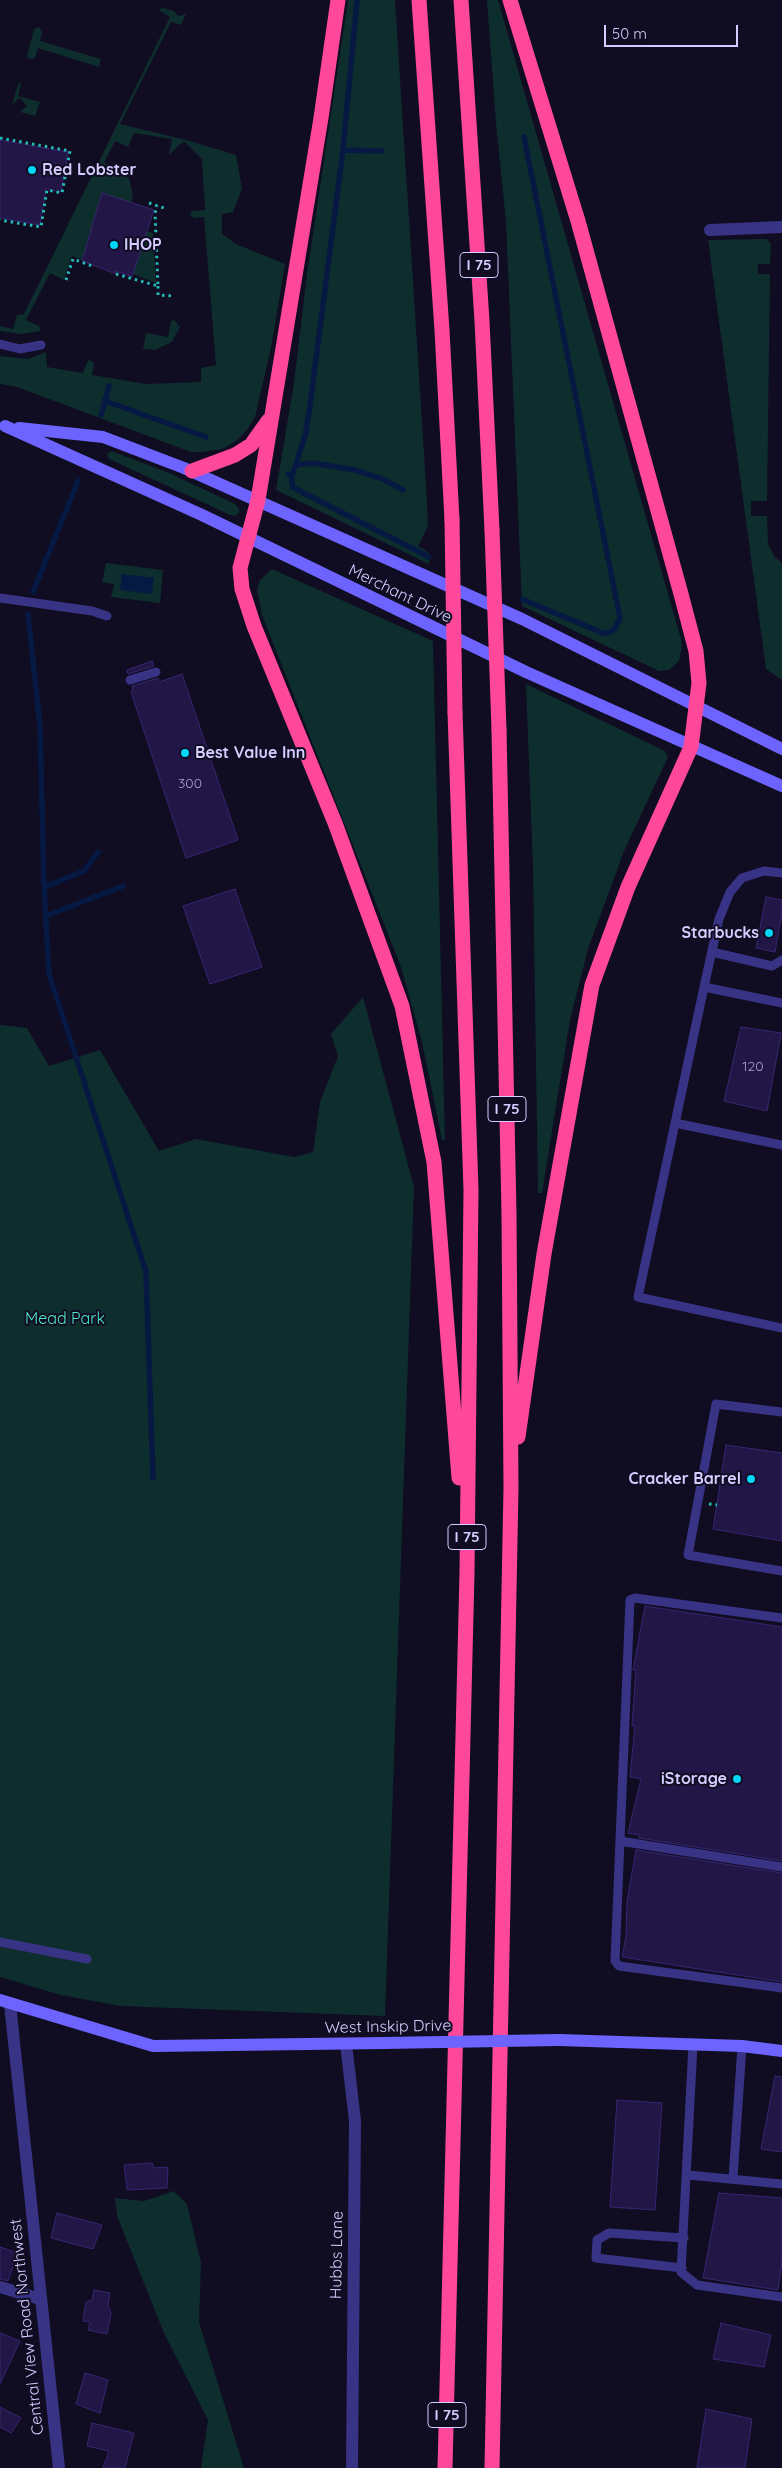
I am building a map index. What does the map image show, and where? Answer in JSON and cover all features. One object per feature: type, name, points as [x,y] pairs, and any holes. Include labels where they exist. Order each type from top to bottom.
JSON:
[{"type":"highway","points":[[338,0],[321,118],[258,500],[250,538],[240,568],[242,589],[254,626],[335,823],[402,1006],[434,1162],[467,1573]]},
{"type":"highway","name":"I 75","points":[[419,0],[441,320],[452,520],[455,712],[471,1190],[467,1573],[446,2468]]},
{"type":"highway","name":"I 75","points":[[461,0],[482,321],[492,530],[499,730],[510,1214],[511,1488],[492,2468]]},
{"type":"highway","points":[[510,0],[578,221],[696,650],[699,683],[698,707],[691,747],[628,887],[592,985],[544,1254],[511,1488]]},
{"type":"highway","points":[[192,471],[236,455],[251,444],[272,416]]},
{"type":"main road","name":"Merchant Drive","points":[[2,426],[103,437],[192,471],[522,619],[782,749]]},
{"type":"main road","name":"Merchant Drive","points":[[2,426],[250,538],[431,628],[691,747],[782,786]]},
{"type":"main road","name":"West Inskip Drive","points":[[5,2002],[152,2046],[559,2040],[742,2046],[782,2051]]},
{"type":"street","points":[[710,230],[782,227]]},
{"type":"street","name":"Central View Road Northwest","points":[[5,2002],[59,2468]]},
{"type":"street","name":"Hubbs Lane","points":[[346,2044],[355,2121],[352,2468]]},
{"type":"street","points":[[0,2286],[40,2299]]},
{"type":"lane","points":[[0,344],[20,349],[42,345]]},
{"type":"lane","points":[[0,598],[92,611],[107,616]]},
{"type":"lane","points":[[130,680],[156,672]]},
{"type":"lane","points":[[782,873],[764,871],[742,878],[730,892],[719,919],[638,1297],[782,1328]]},
{"type":"lane","points":[[712,952],[772,966],[782,960]]},
{"type":"lane","points":[[704,987],[782,1003]]},
{"type":"lane","points":[[675,1124],[782,1145]]},
{"type":"lane","points":[[782,1412],[716,1404],[688,1555],[782,1571]]},
{"type":"lane","points":[[782,1618],[635,1598],[630,1600],[615,1961],[619,1966],[782,1988]]},
{"type":"lane","points":[[620,1842],[782,1867]]},
{"type":"lane","points":[[0,1942],[87,1959]]},
{"type":"lane","points":[[693,2045],[682,2268],[685,2277],[698,2285],[782,2297]]},
{"type":"lane","points":[[733,2178],[742,2046]]},
{"type":"lane","points":[[688,2175],[782,2184]]},
{"type":"lane","points":[[682,2268],[596,2258],[597,2240],[609,2233],[684,2238]]},
{"type":"path","points":[[0,138],[70,151],[62,193],[47,190],[41,227],[0,220]]},
{"type":"path","points":[[149,203],[167,209]]},
{"type":"path","points":[[157,206],[155,212],[158,295],[174,296]]},
{"type":"path","points":[[66,280],[73,259],[95,267]]},
{"type":"path","points":[[116,274],[158,286]]},
{"type":"green space","points":[[348,0],[395,0],[428,526],[418,546],[429,553],[429,564],[276,490],[294,383],[307,274]]},
{"type":"green space","points":[[487,0],[498,0],[681,639],[682,647],[679,661],[669,670],[659,671],[522,606],[506,222],[496,123]]},
{"type":"green space","points":[[163,8],[174,11],[178,16],[186,14],[181,25],[171,22],[120,124],[190,141],[236,155],[242,189],[233,212],[222,214],[222,234],[236,244],[285,264],[271,348],[255,417],[247,430],[236,441],[222,449],[203,452],[191,452],[17,387],[0,384],[0,356],[28,359],[46,352],[47,367],[83,373],[87,362],[90,360],[94,363],[92,375],[146,384],[201,382],[201,368],[216,365],[204,217],[194,218],[190,215],[192,211],[205,210],[202,159],[184,141],[169,155],[172,139],[134,133],[128,147],[115,141],[104,163],[120,170],[129,178],[133,195],[131,203],[102,193],[82,260],[72,256],[64,280],[50,273],[26,320],[39,326],[41,331],[21,334],[0,331],[0,326],[13,329],[17,315],[24,314],[170,17],[160,11]]},
{"type":"green space","points":[[39,27],[42,32],[40,41],[101,59],[99,67],[38,48],[35,58],[29,59],[27,56],[34,29]]},
{"type":"green space","points":[[19,82],[21,84],[18,96],[40,102],[35,116],[20,112],[27,106],[20,98],[12,104]]},
{"type":"green space","points":[[147,231],[153,233],[156,283],[133,274]]},
{"type":"green space","points":[[767,239],[771,244],[770,264],[758,264],[758,274],[770,274],[767,501],[751,501],[751,516],[767,516],[768,544],[774,556],[782,563],[782,680],[766,669],[708,240]]},
{"type":"green space","points":[[174,320],[180,327],[172,342],[155,350],[143,349],[146,333],[168,337],[171,321]]},
{"type":"green space","points":[[111,451],[167,472],[235,504],[239,509],[239,513],[235,516],[228,514],[109,459],[107,454]]},
{"type":"green space","points":[[106,563],[163,570],[160,603],[111,597],[114,584],[102,582]]},
{"type":"green space","points":[[272,569],[433,641],[445,1140],[442,1140],[422,1042],[401,967],[262,615],[257,589],[260,580]]},
{"type":"green space","points":[[526,684],[665,751],[668,757],[624,851],[588,949],[570,1020],[542,1193],[538,1193],[533,868]]},
{"type":"green space","name":"Mead Park","points":[[363,997],[414,1187],[385,2016],[120,2006],[61,1995],[0,1977],[0,1025],[27,1028],[49,1066],[100,1050],[159,1151],[196,1139],[294,1157],[313,1152],[320,1102],[338,1056],[331,1034]]},
{"type":"green space","points":[[174,2191],[187,2204],[201,2263],[199,2322],[244,2468],[201,2468],[208,2420],[164,2333],[117,2216],[115,2198],[144,2201]]},
{"type":"water","points":[[122,574],[154,578],[152,594],[120,590]]},
{"type":"building","name":"Red Lobster","points":[[0,140],[68,152],[61,192],[46,189],[40,225],[0,218]]},
{"type":"building","name":"IHOP","points":[[102,193],[154,210],[132,277],[116,271],[116,274],[82,261]]},
{"type":"building","points":[[152,661],[154,666],[128,674],[127,670]]},
{"type":"building","points":[[182,674],[238,840],[186,858],[131,692],[133,691],[132,686],[158,678],[159,682]]},
{"type":"building","points":[[235,889],[262,967],[210,984],[183,906]]},
{"type":"building","name":"Starbucks","points":[[766,897],[782,900],[782,913],[775,952],[756,948]]},
{"type":"building","points":[[741,1027],[781,1033],[767,1111],[724,1101]]},
{"type":"building","name":"Cracker Barrel","points":[[726,1445],[782,1453],[782,1541],[713,1529]]},
{"type":"building","points":[[645,1606],[782,1627],[782,1861],[639,1838],[639,1835],[628,1833],[641,1779],[630,1777],[635,1726],[632,1726],[636,1670],[633,1670]]},
{"type":"building","points":[[636,1850],[782,1873],[782,1982],[622,1957],[626,1936],[627,1901]]},
{"type":"building","points":[[775,2076],[782,2077],[782,2152],[761,2149]]},
{"type":"building","points":[[617,2100],[662,2103],[655,2210],[610,2207]]},
{"type":"building","points":[[152,2163],[154,2168],[168,2167],[167,2188],[127,2190],[124,2165]]},
{"type":"building","points":[[719,2193],[782,2198],[782,2262],[778,2290],[703,2278]]},
{"type":"building","points":[[57,2213],[102,2225],[93,2249],[51,2238]]},
{"type":"building","points":[[0,2247],[18,2253],[8,2281],[0,2279]]},
{"type":"building","points":[[94,2290],[110,2293],[108,2305],[111,2313],[107,2334],[88,2330],[90,2322],[83,2321],[86,2302],[92,2300]]},
{"type":"building","points":[[721,2323],[771,2335],[764,2367],[713,2359]]},
{"type":"building","points":[[0,2333],[20,2341],[0,2384]]},
{"type":"building","points":[[85,2373],[108,2380],[100,2413],[76,2404]]},
{"type":"building","points":[[0,2407],[21,2418],[11,2433],[0,2427]]},
{"type":"building","points":[[706,2409],[752,2419],[745,2468],[697,2468]]},
{"type":"building","points":[[92,2423],[134,2433],[125,2468],[103,2468],[109,2451],[87,2446]]},
{"type":"waterway","points":[[357,0],[343,150],[309,413],[305,436],[292,476],[288,474],[292,476],[292,487],[429,557]]},
{"type":"waterway","points":[[522,599],[605,634],[614,630],[620,618],[524,137]]},
{"type":"waterway","points":[[343,150],[382,151]]},
{"type":"waterway","points":[[105,401],[109,386]]},
{"type":"waterway","points":[[101,415],[105,401],[206,437]]},
{"type":"waterway","points":[[296,465],[313,463],[355,470],[383,479],[403,490]]},
{"type":"waterway","points":[[33,592],[78,481]]},
{"type":"waterway","points":[[28,614],[40,726],[44,887],[49,974],[146,1272],[153,1478]]},
{"type":"waterway","points":[[44,887],[84,871],[98,852]]},
{"type":"waterway","points":[[46,916],[123,886]]},
{"type":"place","name":"Red Lobster","points":[[32,170]]},
{"type":"place","name":"IHOP","points":[[114,245]]},
{"type":"place","name":"Best Value Inn","points":[[185,753]]},
{"type":"place","name":"Starbucks","points":[[769,933]]},
{"type":"place","name":"Cracker Barrel","points":[[751,1479]]},
{"type":"place","name":"iStorage","points":[[737,1779]]}]
